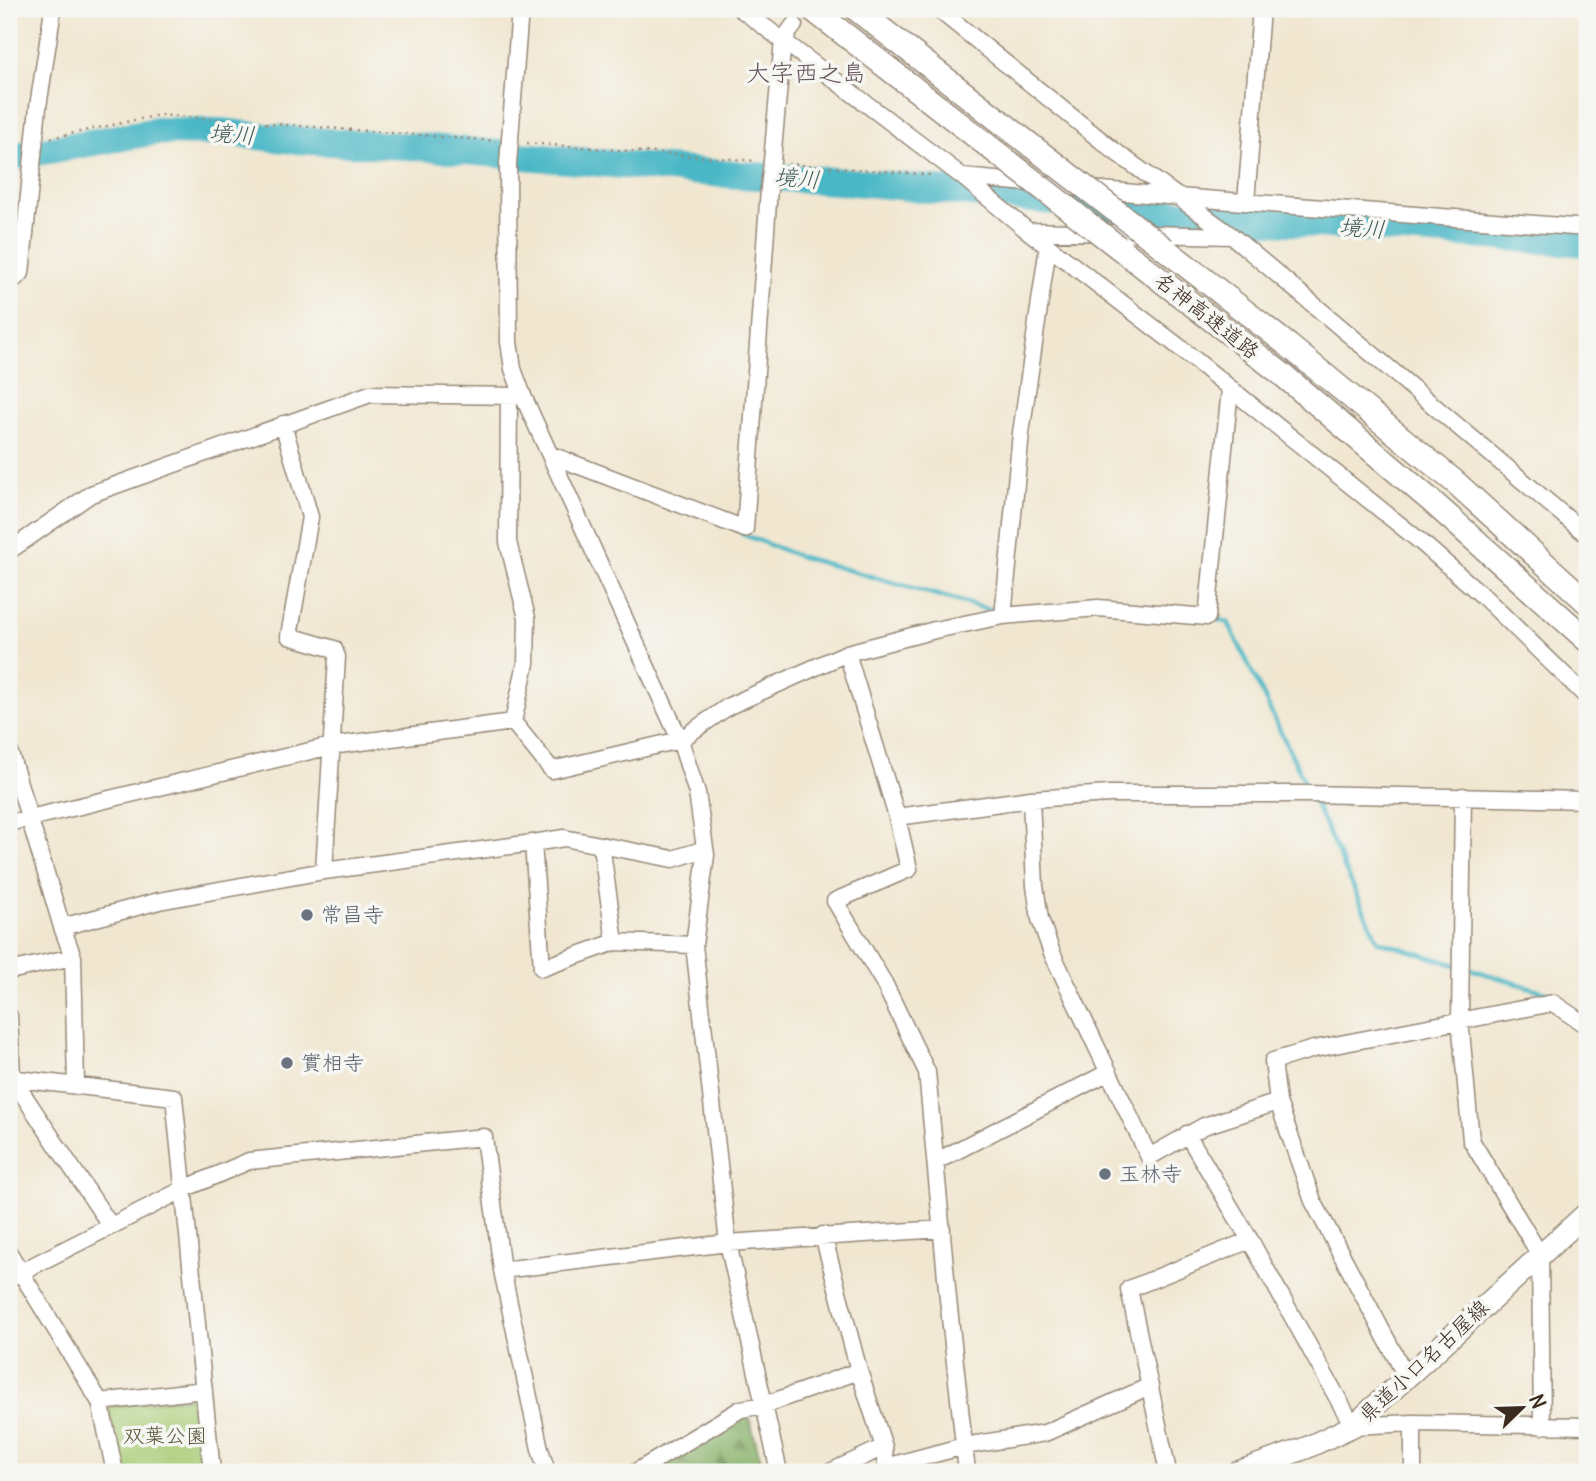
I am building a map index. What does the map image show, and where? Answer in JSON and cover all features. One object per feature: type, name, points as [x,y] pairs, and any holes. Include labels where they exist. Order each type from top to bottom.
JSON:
[{"type":"highway","name":"名神高速道路","points":[[812,9],[1283,375],[1429,499],[1587,640]]},
{"type":"highway","name":"名神高速道路","points":[[856,9],[1363,406],[1455,482],[1587,602]]},
{"type":"main road","name":"県道小口名古屋線","points":[[1238,1472],[1306,1448],[1353,1426],[1587,1213]]},
{"type":"street","points":[[9,284],[21,272],[53,9]]},
{"type":"street","points":[[513,722],[526,663],[527,618],[508,542],[516,396],[509,342],[508,164],[520,9]]},
{"type":"street","points":[[741,9],[963,177],[1025,229],[1230,389],[1483,596],[1587,697]]},
{"type":"street","points":[[938,9],[1113,150],[1232,236],[1587,535]]},
{"type":"street","points":[[1246,202],[1261,9]]},
{"type":"street","points":[[551,455],[745,529],[771,162],[783,40],[794,25]]},
{"type":"street","points":[[963,177],[1178,197],[1587,228]]},
{"type":"street","points":[[1025,229],[1232,236]]},
{"type":"street","points":[[1003,616],[1021,433],[1048,246]]},
{"type":"street","points":[[513,722],[552,770],[680,740],[729,706],[847,653],[935,630],[1003,616],[1098,608],[1207,617],[1230,389]]},
{"type":"street","points":[[9,551],[91,494],[370,394],[516,396]]},
{"type":"street","points":[[516,396],[551,455],[680,740],[697,793],[705,849],[694,945],[728,1242],[779,1472]]},
{"type":"street","points":[[283,424],[310,517],[289,636],[334,649],[337,657],[324,871]]},
{"type":"street","points":[[847,653],[897,817],[909,869],[835,901],[884,984],[927,1072],[967,1472]]},
{"type":"street","points":[[9,823],[331,746],[513,722]]},
{"type":"street","points":[[9,750],[73,957],[76,1085]]},
{"type":"street","points":[[897,817],[1031,799],[1138,794],[1305,793],[1587,800]]},
{"type":"street","points":[[1463,796],[1460,1020],[1471,1140],[1539,1255],[1542,1426]]},
{"type":"street","points":[[1031,799],[1034,886],[1040,919],[1052,953],[1149,1157],[1204,1126],[1278,1102]]},
{"type":"street","points":[[62,927],[159,901],[324,871],[564,838],[673,859],[705,849]]},
{"type":"street","points":[[533,843],[542,968],[615,942],[694,945]]},
{"type":"street","points":[[601,845],[615,942]]},
{"type":"street","points":[[9,971],[73,957]]},
{"type":"street","points":[[1406,1377],[1313,1200],[1278,1102],[1273,1061],[1314,1049],[1553,1003],[1587,1026]]},
{"type":"street","points":[[9,1016],[10,1078],[110,1225]]},
{"type":"street","points":[[937,1161],[1109,1072]]},
{"type":"street","points":[[10,1078],[174,1097],[212,1472]]},
{"type":"street","points":[[1187,1134],[1250,1240],[1353,1426],[1413,1423],[1587,1426]]},
{"type":"street","points":[[14,1275],[184,1189],[249,1161],[484,1137],[502,1270],[547,1472]]},
{"type":"street","points":[[502,1270],[728,1242],[942,1229]]},
{"type":"street","points":[[823,1235],[859,1371],[884,1447],[887,1467],[964,1446],[1045,1433],[1150,1386]]},
{"type":"street","points":[[1168,1472],[1129,1289],[1250,1240]]},
{"type":"street","points":[[9,1253],[14,1275],[100,1402],[115,1472]]},
{"type":"street","points":[[636,1472],[741,1409],[764,1405],[859,1371]]},
{"type":"street","points":[[100,1402],[204,1390]]},
{"type":"street","points":[[1413,1423],[1413,1472]]},
{"type":"street","points":[[830,1472],[884,1447]]},
{"type":"path","points":[[35,142],[159,115],[963,177]]},
{"type":"green space","name":"双葉公園","points":[[198,1396],[204,1472],[121,1472],[108,1407]]},
{"type":"green space","points":[[747,1410],[764,1472],[642,1472]]},
{"type":"waterway","name":"境川","points":[[9,157],[157,131],[221,132],[294,140],[421,147],[724,174],[866,183],[1230,218],[1587,243]]},
{"type":"waterway","points":[[742,534],[798,556],[987,609],[999,610]]},
{"type":"waterway","points":[[1209,617],[1228,622],[1308,789]]},
{"type":"waterway","points":[[1312,797],[1378,941],[1456,965]]},
{"type":"waterway","points":[[1464,967],[1548,993],[1555,998]]},
{"type":"place","name":"常昌寺","points":[[307,915]]},
{"type":"place","name":"實相寺","points":[[287,1063]]},
{"type":"place","name":"玉林寺","points":[[1105,1174]]},
{"type":"district","name":"大字西之島","points":[[806,73]]}]
